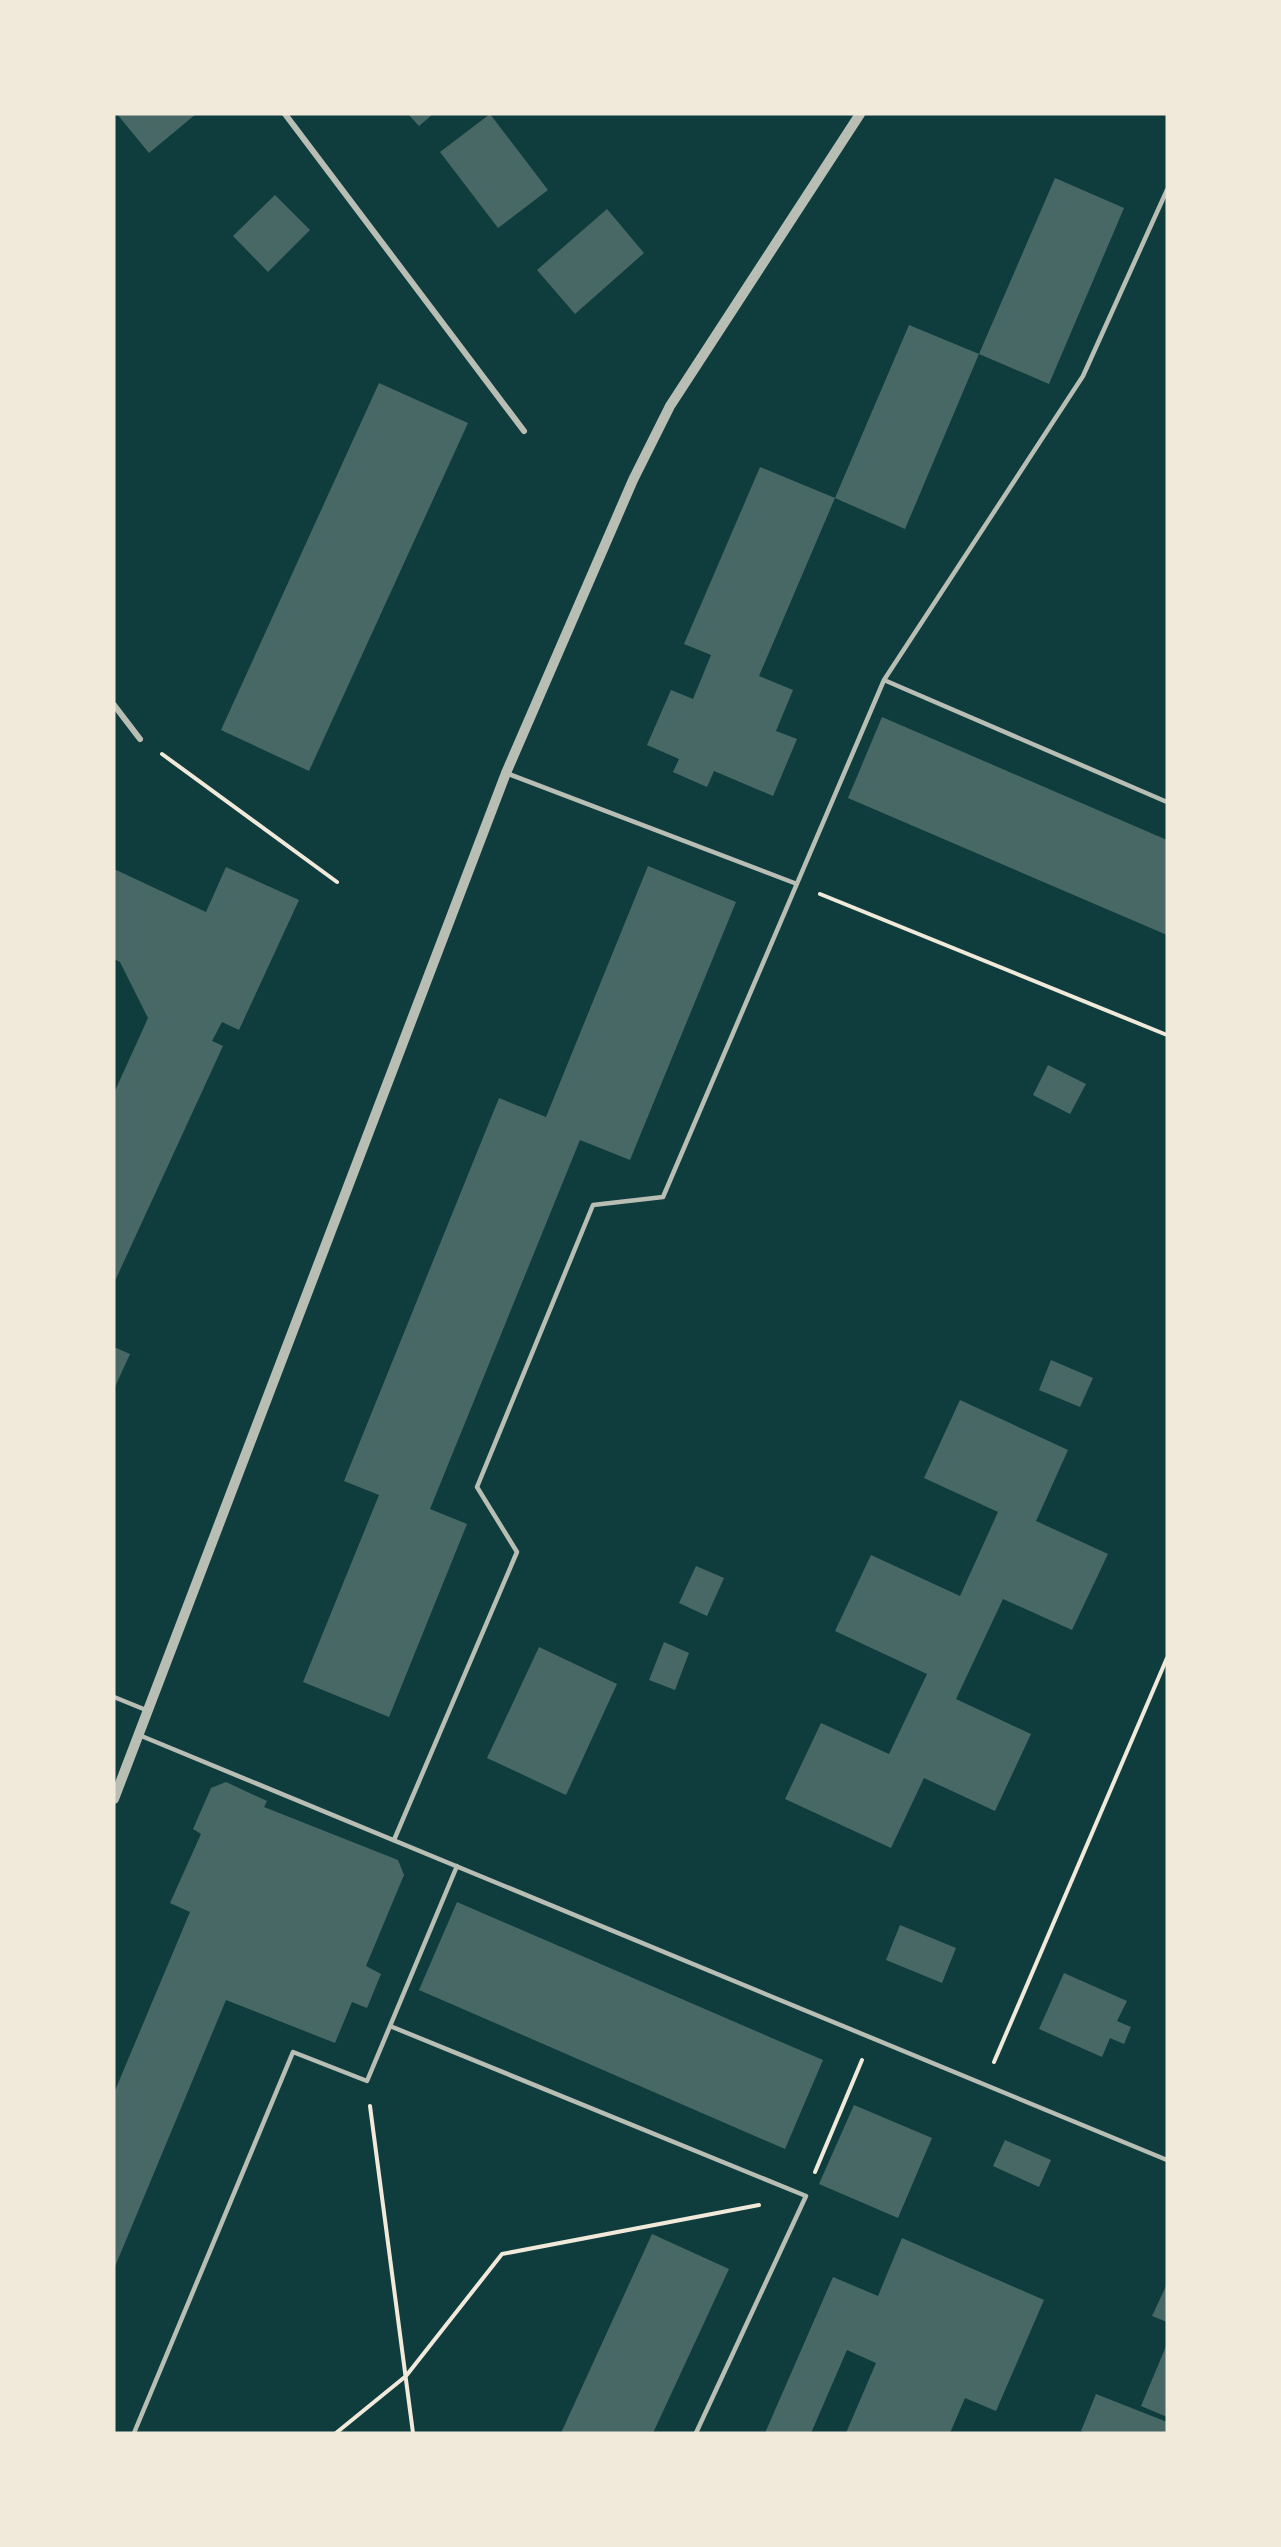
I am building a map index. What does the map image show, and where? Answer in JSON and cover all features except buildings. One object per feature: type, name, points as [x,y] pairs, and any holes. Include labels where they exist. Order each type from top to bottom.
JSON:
[{"type":"street","points":[[285,114],[524,432]]},
{"type":"street","points":[[114,1799],[506,773],[633,480],[670,406],[860,114]]},
{"type":"street","points":[[114,705],[141,739]]},
{"type":"lane","points":[[394,1840],[517,1552],[477,1487],[593,1205],[663,1197],[884,680],[1083,376],[1167,190]]},
{"type":"lane","points":[[884,680],[1167,802]]},
{"type":"lane","points":[[506,773],[797,884]]},
{"type":"lane","points":[[114,1697],[149,1711]]},
{"type":"lane","points":[[140,1735],[1167,2160]]},
{"type":"lane","points":[[134,2433],[293,2052],[367,2081],[458,1866]]},
{"type":"lane","points":[[390,2026],[806,2196],[696,2433]]},
{"type":"path","points":[[141,739],[337,882]]},
{"type":"path","points":[[797,884],[1167,1035]]},
{"type":"path","points":[[984,2084],[1167,1658]]},
{"type":"path","points":[[336,2433],[406,2376],[502,2254],[806,2196],[871,2037]]},
{"type":"path","points":[[367,2081],[413,2433]]}]
